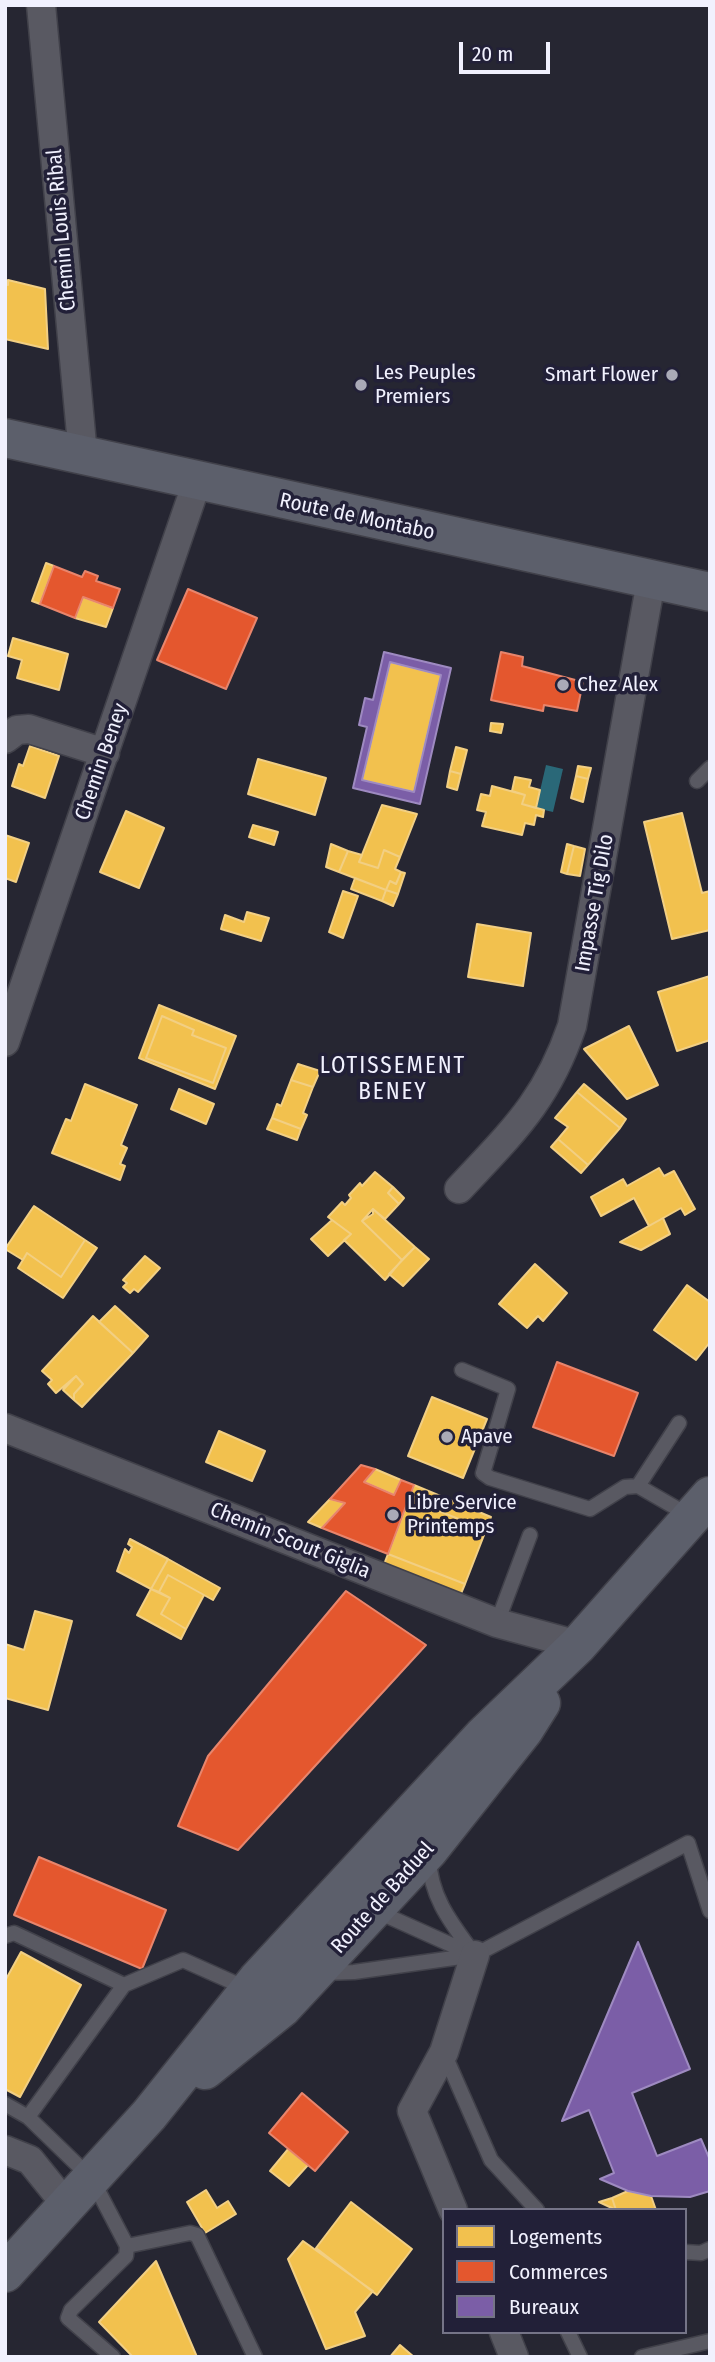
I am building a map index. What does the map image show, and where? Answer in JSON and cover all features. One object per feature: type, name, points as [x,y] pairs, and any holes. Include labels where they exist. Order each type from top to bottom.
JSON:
[{"type":"main road","name":"Route de Montabo","points":[[5,439],[710,592]]},
{"type":"main road","name":"Route de Baduel","points":[[149,2115],[282,2008],[315,1973],[355,1902],[485,1735],[578,1645],[701,1507]]},
{"type":"main road","name":"Route de Baduel","points":[[5,2273],[149,2115],[250,1989],[355,1902],[429,1850],[524,1730],[578,1645]]},
{"type":"street","name":"Chemin Louis Ribal","points":[[41,5],[83,455]]},
{"type":"street","name":"Chemin Beney","points":[[5,1042],[197,482]]},
{"type":"street","name":"Impasse Tig Dilo","points":[[458,1189],[529,1113],[547,1086],[572,1026],[651,581]]},
{"type":"street","points":[[5,739],[17,730],[29,729],[105,753]]},
{"type":"street","name":"Chemin Scout Giglia","points":[[5,1428],[497,1623],[578,1645]]},
{"type":"street","points":[[452,2208],[412,2111],[444,2052],[475,1955]]},
{"type":"street","points":[[5,2150],[30,2160],[80,2192]]},
{"type":"street","points":[[505,2334],[514,2357]]},
{"type":"lane","points":[[697,781],[710,768]]},
{"type":"lane","points":[[461,1370],[508,1388],[483,1473],[490,1478],[590,1509],[625,1487],[638,1486],[701,1507]]},
{"type":"lane","points":[[638,1486],[679,1423]]},
{"type":"lane","points":[[497,1623],[530,1535]]},
{"type":"lane","points":[[315,1973],[354,1972],[475,1955],[688,1843],[710,1911]]},
{"type":"lane","points":[[429,1850],[430,1872],[443,1912],[475,1955]]},
{"type":"lane","points":[[355,1902],[475,1955]]},
{"type":"lane","points":[[5,1936],[14,1933],[124,1985]]},
{"type":"lane","points":[[28,2117],[124,1985],[183,1960],[250,1989]]},
{"type":"lane","points":[[444,2052],[491,2160],[535,2208]]},
{"type":"lane","points":[[5,2104],[28,2117],[80,2192],[127,2246],[126,2256],[71,2310],[68,2318],[113,2357]]},
{"type":"lane","points":[[127,2246],[190,2233],[197,2235],[255,2357]]},
{"type":"lane","points":[[687,2252],[701,2253],[710,2249]]},
{"type":"lane","points":[[569,2334],[580,2357]]},
{"type":"lane","points":[[642,2357],[710,2341]]},
{"type":"water","points":[[546,765],[563,769],[553,812],[536,808]]},
{"type":"building: Logements","points":[[8,280],[45,289],[48,349],[5,339],[5,284],[8,285]]},
{"type":"building: Logements","points":[[46,563],[54,566],[40,604],[32,601]]},
{"type":"building: Logements","points":[[83,597],[113,608],[106,627],[75,618]]},
{"type":"building: Logements","points":[[13,638],[68,654],[59,690],[17,678],[22,660],[8,656]]},
{"type":"building: Logements","points":[[390,662],[441,675],[414,792],[362,780]]},
{"type":"building: Logements","points":[[491,723],[503,724],[501,733],[490,731]]},
{"type":"building: Logements","points":[[30,746],[59,756],[45,798],[12,786],[19,764],[23,766]]},
{"type":"building: Logements","points":[[456,747],[467,750],[461,774],[450,771]]},
{"type":"building: Logements","points":[[258,759],[326,778],[315,815],[248,794]]},
{"type":"building: Logements","points":[[578,766],[591,768],[588,779],[576,776]]},
{"type":"building: Logements","points":[[450,771],[461,774],[457,790],[447,787]]},
{"type":"building: Logements","points":[[576,776],[588,779],[583,802],[571,798]]},
{"type":"building: Logements","points":[[515,777],[531,780],[529,787],[540,790],[536,808],[522,804],[525,795],[512,791]]},
{"type":"building: Logements","points":[[492,786],[525,795],[522,804],[544,810],[543,817],[536,815],[534,825],[525,823],[522,835],[482,826],[486,812],[477,810],[481,794],[490,796]]},
{"type":"building: Logements","points":[[382,805],[417,814],[400,857],[384,850],[378,868],[359,862]]},
{"type":"building: Logements","points":[[126,811],[164,828],[139,888],[100,872]]},
{"type":"building: Logements","points":[[682,813],[702,893],[710,891],[710,930],[672,939],[644,822]]},
{"type":"building: Logements","points":[[253,825],[278,832],[274,845],[249,837]]},
{"type":"building: Logements","points":[[5,835],[29,843],[16,882],[5,878]]},
{"type":"building: Logements","points":[[331,844],[348,851],[339,872],[326,867]]},
{"type":"building: Logements","points":[[567,844],[574,846],[567,874],[561,872]]},
{"type":"building: Logements","points":[[574,846],[585,849],[580,876],[567,874]]},
{"type":"building: Logements","points":[[384,850],[400,857],[395,869],[401,872],[396,884],[390,881],[386,890],[339,872],[348,851],[362,855],[359,862],[378,868]]},
{"type":"building: Logements","points":[[401,872],[405,873],[398,894],[386,890],[390,881],[396,884]]},
{"type":"building: Logements","points":[[355,878],[386,890],[382,901],[351,889]]},
{"type":"building: Logements","points":[[386,890],[398,894],[393,906],[382,901]]},
{"type":"building: Logements","points":[[343,891],[358,896],[343,938],[329,932]]},
{"type":"building: Logements","points":[[247,912],[269,918],[261,941],[221,929],[225,915],[244,922]]},
{"type":"building: Logements","points":[[477,924],[531,933],[523,986],[468,977]]},
{"type":"building: Logements","points":[[710,976],[710,1040],[677,1051],[658,992]]},
{"type":"building: Logements","points":[[159,1005],[236,1036],[215,1089],[139,1058]],"holes":[[[162,1016],[194,1030],[192,1035],[226,1048],[213,1083],[146,1058]]]},
{"type":"building: Logements","points":[[162,1016],[194,1030],[192,1035],[226,1048],[213,1083],[146,1058]]},
{"type":"building: Logements","points":[[629,1026],[658,1085],[627,1099],[584,1049]]},
{"type":"building: Logements","points":[[298,1064],[320,1071],[313,1087],[291,1080]]},
{"type":"building: Logements","points":[[291,1080],[313,1087],[303,1113],[307,1115],[301,1129],[272,1118],[277,1104],[281,1106]]},
{"type":"building: Logements","points":[[85,1084],[137,1105],[121,1145],[127,1148],[120,1164],[125,1166],[120,1180],[52,1153],[66,1119],[71,1121]]},
{"type":"building: Logements","points":[[584,1084],[626,1119],[620,1128],[577,1092]]},
{"type":"building: Logements","points":[[179,1089],[214,1104],[206,1124],[171,1109]]},
{"type":"building: Logements","points":[[577,1092],[620,1128],[588,1165],[558,1139],[568,1127],[555,1118]]},
{"type":"building: Logements","points":[[272,1118],[301,1129],[297,1140],[267,1129]]},
{"type":"building: Logements","points":[[558,1139],[588,1165],[581,1173],[551,1147]]},
{"type":"building: Logements","points":[[659,1168],[664,1176],[674,1171],[695,1209],[685,1215],[681,1208],[649,1226],[634,1198],[601,1216],[591,1197],[623,1179],[627,1186]]},
{"type":"building: Logements","points":[[375,1172],[393,1187],[388,1193],[399,1204],[385,1219],[373,1209],[362,1221],[402,1260],[385,1280],[344,1240],[351,1234],[328,1217],[342,1202],[345,1205],[351,1198],[349,1195]]},
{"type":"building: Logements","points":[[393,1187],[404,1198],[399,1204],[388,1193]]},
{"type":"building: Logements","points":[[34,1206],[85,1240],[61,1277],[27,1253],[23,1260],[5,1249]]},
{"type":"building: Logements","points":[[373,1209],[415,1247],[402,1260],[362,1221],[373,1214]]},
{"type":"building: Logements","points":[[663,1218],[670,1234],[641,1250],[620,1242]]},
{"type":"building: Logements","points":[[332,1220],[351,1234],[328,1256],[311,1239]]},
{"type":"building: Logements","points":[[85,1240],[97,1248],[63,1298],[18,1268],[27,1253],[61,1277]]},
{"type":"building: Logements","points":[[415,1247],[429,1259],[403,1286],[389,1274]]},
{"type":"building: Logements","points":[[145,1256],[160,1268],[138,1292],[134,1289],[130,1293],[123,1287],[127,1283],[123,1280]]},
{"type":"building: Logements","points":[[535,1264],[567,1293],[543,1321],[538,1316],[527,1328],[499,1304]]},
{"type":"building: Logements","points":[[687,1285],[710,1302],[710,1342],[696,1360],[654,1330]]},
{"type":"building: Logements","points":[[115,1306],[148,1336],[133,1353],[99,1322]]},
{"type":"building: Logements","points":[[93,1316],[133,1353],[82,1407],[74,1400],[74,1394],[83,1384],[76,1376],[56,1393],[48,1384],[52,1380],[42,1371]]},
{"type":"building: Logements","points":[[76,1376],[83,1384],[74,1394],[74,1400],[63,1390]]},
{"type":"building: Logements","name":"Apave","points":[[432,1397],[487,1419],[463,1478],[408,1456]]},
{"type":"building: Logements","points":[[219,1431],[265,1451],[252,1481],[206,1462]]},
{"type":"building: Logements","points":[[375,1469],[401,1480],[394,1495],[364,1482]]},
{"type":"building: Logements","points":[[414,1485],[491,1517],[486,1530],[409,1499]]},
{"type":"building: Logements","points":[[330,1499],[345,1503],[322,1528],[308,1522]]},
{"type":"building: Logements","points":[[409,1499],[486,1530],[465,1584],[388,1554]]},
{"type":"building: Logements","points":[[130,1539],[168,1559],[151,1589],[117,1571],[125,1549],[129,1553],[132,1547],[128,1544]]},
{"type":"building: Logements","points":[[388,1554],[465,1584],[457,1603],[381,1572]]},
{"type":"building: Logements","points":[[168,1559],[220,1588],[213,1600],[168,1575],[159,1592],[151,1589]]},
{"type":"building: Logements","points":[[168,1575],[204,1595],[186,1629],[161,1614],[170,1598],[159,1592]]},
{"type":"building: Logements","points":[[151,1589],[170,1598],[161,1614],[186,1629],[181,1639],[137,1615]]},
{"type":"building: Logements","points":[[35,1611],[72,1621],[48,1710],[5,1698],[5,1644],[24,1650]]},
{"type":"building: Logements","points":[[21,1952],[81,1985],[20,2097],[5,2089],[5,1981]]},
{"type":"building: Logements","points":[[289,2148],[308,2165],[289,2186],[270,2171]]},
{"type":"building: Logements","points":[[206,2190],[217,2208],[228,2201],[236,2214],[205,2233],[187,2202]]},
{"type":"building: Logements","points":[[628,2191],[651,2196],[655,2208],[615,2208],[612,2198]]},
{"type":"building: Logements","points":[[612,2198],[615,2208],[612,2208],[599,2202]]},
{"type":"building: Logements","points":[[351,2202],[412,2249],[377,2295],[316,2248]]},
{"type":"building: Logements","points":[[303,2241],[373,2291],[355,2312],[365,2336],[326,2349],[288,2259]]},
{"type":"building: Logements","points":[[156,2261],[197,2357],[133,2357],[99,2322]]},
{"type":"building: Logements","points":[[400,2345],[414,2357],[390,2357]]},
{"type":"building: Commerces","points":[[54,566],[82,577],[85,571],[98,576],[96,581],[120,589],[113,608],[83,597],[75,618],[40,604]]},
{"type":"building: Commerces","points":[[188,589],[257,618],[226,689],[157,660]]},
{"type":"building: Commerces","points":[[501,652],[523,657],[522,666],[583,682],[577,711],[544,705],[543,711],[491,700]]},
{"type":"building: Commerces","points":[[557,1362],[638,1393],[614,1456],[533,1427]]},
{"type":"building: Commerces","points":[[361,1465],[375,1469],[364,1482],[394,1495],[401,1480],[414,1485],[388,1554],[322,1528],[345,1503],[330,1499]]},
{"type":"building: Commerces","points":[[346,1591],[426,1645],[238,1850],[178,1826],[208,1756]]},
{"type":"building: Commerces","points":[[39,1857],[166,1910],[142,1969],[14,1915]]},
{"type":"building: Commerces","points":[[302,2093],[348,2132],[315,2171],[269,2133]]},
{"type":"building: Bureaux","points":[[384,652],[451,668],[420,804],[353,788],[367,727],[359,725],[365,698],[373,700]],"holes":[[[390,662],[441,675],[414,792],[362,780]]]},
{"type":"building: Bureaux","points":[[638,1942],[690,2069],[632,2093],[657,2156],[701,2139],[710,2160],[710,2191],[690,2197],[651,2196],[628,2191],[600,2179],[614,2173],[589,2110],[562,2121]]},
{"type":"place","name":"Smart Flower","points":[[672,375]]},
{"type":"place","name":"Les Peuples Premiers","points":[[361,385]]},
{"type":"place","name":"Chez Alex","points":[[563,685]]},
{"type":"place","name":"Apave","points":[[447,1437]]},
{"type":"place","name":"Libre Service Printemps","points":[[393,1515]]},
{"type":"district","name":"LOTISSEMENT BENEY","points":[[393,1080]]}]
